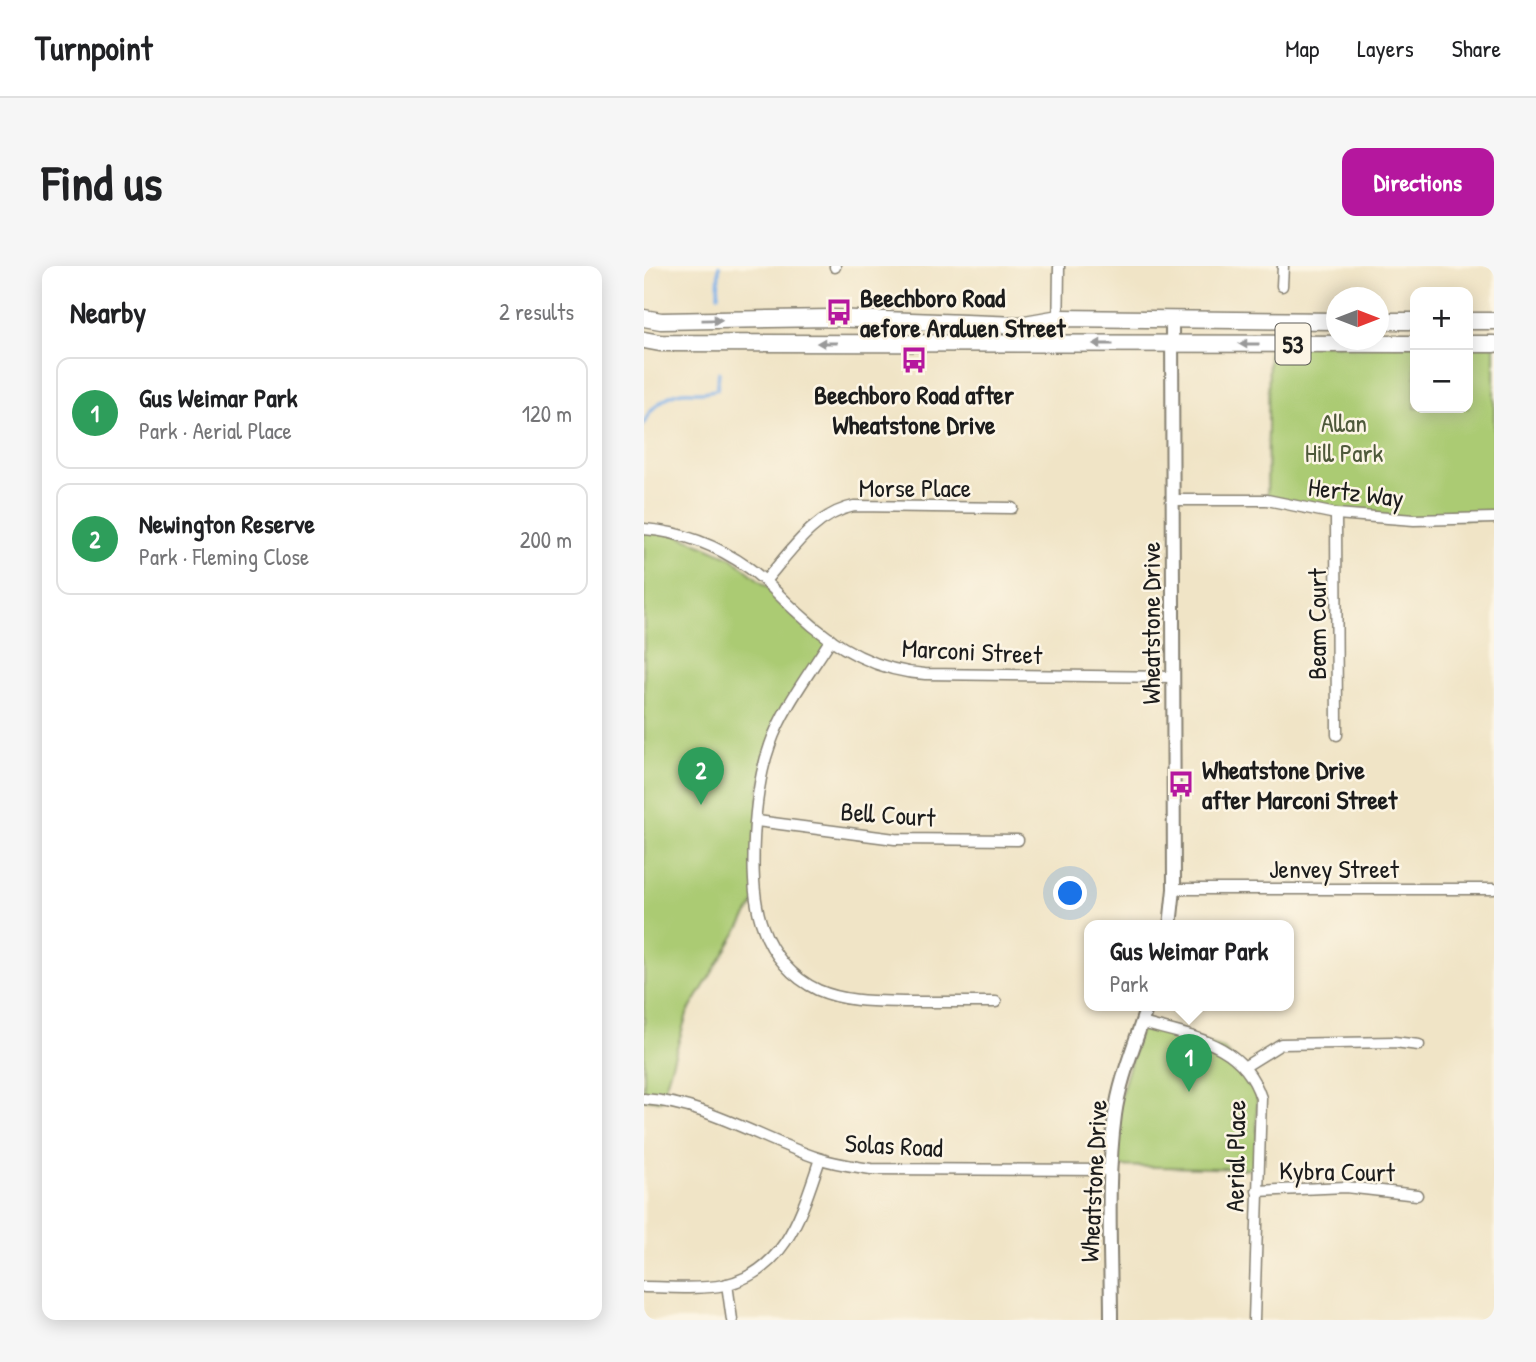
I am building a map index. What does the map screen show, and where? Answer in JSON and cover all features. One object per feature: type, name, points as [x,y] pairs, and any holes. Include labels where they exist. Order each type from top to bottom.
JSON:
[{"type":"main road","name":"53","points":[[644,318],[660,321],[830,318],[1019,325],[1059,318],[1326,320]]},
{"type":"main road","points":[[1389,321],[1410,321]]},
{"type":"main road","points":[[1473,321],[1494,321]]},
{"type":"main road","name":"53","points":[[644,340],[674,343],[1410,344]]},
{"type":"main road","points":[[1473,344],[1494,344]]},
{"type":"street","points":[[1058,344],[1059,266]]},
{"type":"street","points":[[1282,286],[1283,266]]},
{"type":"street","name":"Wheatstone Drive","points":[[1171,920],[1174,889],[1172,320]]},
{"type":"street","name":"Hertz Way","points":[[1172,500],[1267,500],[1336,514],[1414,520],[1494,518]]},
{"type":"street","name":"Morse Place","points":[[765,581],[808,531],[838,509],[853,506],[1012,508]]},
{"type":"street","name":"Beam Court","points":[[1336,514],[1337,735]]},
{"type":"street","name":"Marconi Street","points":[[644,529],[674,533],[696,540],[732,558],[765,581],[814,628],[877,665],[910,673],[1173,677]]},
{"type":"street","points":[[831,639],[771,743],[759,789],[755,884],[762,927],[771,945],[799,979],[834,996],[858,1001],[996,1002]]},
{"type":"street","name":"Bell Court","points":[[757,821],[895,839],[1018,840]]},
{"type":"street","name":"Jenvey Street","points":[[1174,889],[1494,889]]},
{"type":"street","name":"Wheatstone Drive","points":[[1111,1320],[1111,1170],[1118,1097],[1146,1011]]},
{"type":"street","name":"Aerial Place","points":[[1142,1023],[1213,1044],[1236,1058],[1252,1076],[1261,1098],[1254,1320]]},
{"type":"street","points":[[1244,1067],[1281,1044],[1394,1042],[1419,1045]]},
{"type":"street","name":"Solas Road","points":[[644,1100],[695,1109],[820,1159],[872,1169],[1111,1170]]},
{"type":"street","points":[[644,1287],[711,1287],[727,1284],[755,1272],[788,1242],[798,1222],[820,1159]]},
{"type":"street","name":"Kybra Court","points":[[1257,1191],[1346,1187],[1417,1195]]},
{"type":"street","points":[[727,1284],[732,1320]]},
{"type":"green space","name":"Allan Hill Park","points":[[1269,344],[1326,344],[1326,350],[1389,350],[1389,344],[1410,344],[1410,413],[1473,413],[1473,344],[1494,344],[1494,518],[1414,520],[1267,500]]},
{"type":"green space","points":[[644,529],[674,533],[732,558],[831,639],[778,727],[759,789],[757,899],[687,1014],[661,1101],[644,1099]]},
{"type":"green space","points":[[1142,1023],[1224,1049],[1257,1087],[1257,1169],[1111,1166],[1115,1115]]},
{"type":"waterway","points":[[718,295],[719,266]]},
{"type":"waterway","points":[[644,424],[654,408],[670,396],[682,392],[717,389],[719,372]]},
{"type":"place","name":"Beechboro Road aefore Araluen Street","points":[[839,312]]},
{"type":"place","name":"Beechboro Road after Wheatstone Drive","points":[[914,360]]},
{"type":"place","name":"Wheatstone Drive after Marconi Street","points":[[1181,784]]},
{"type":"place","name":"Newington Reserve","points":[[701,805]]},
{"type":"place","name":"Gus Weimar Park","points":[[1189,1092]]}]
